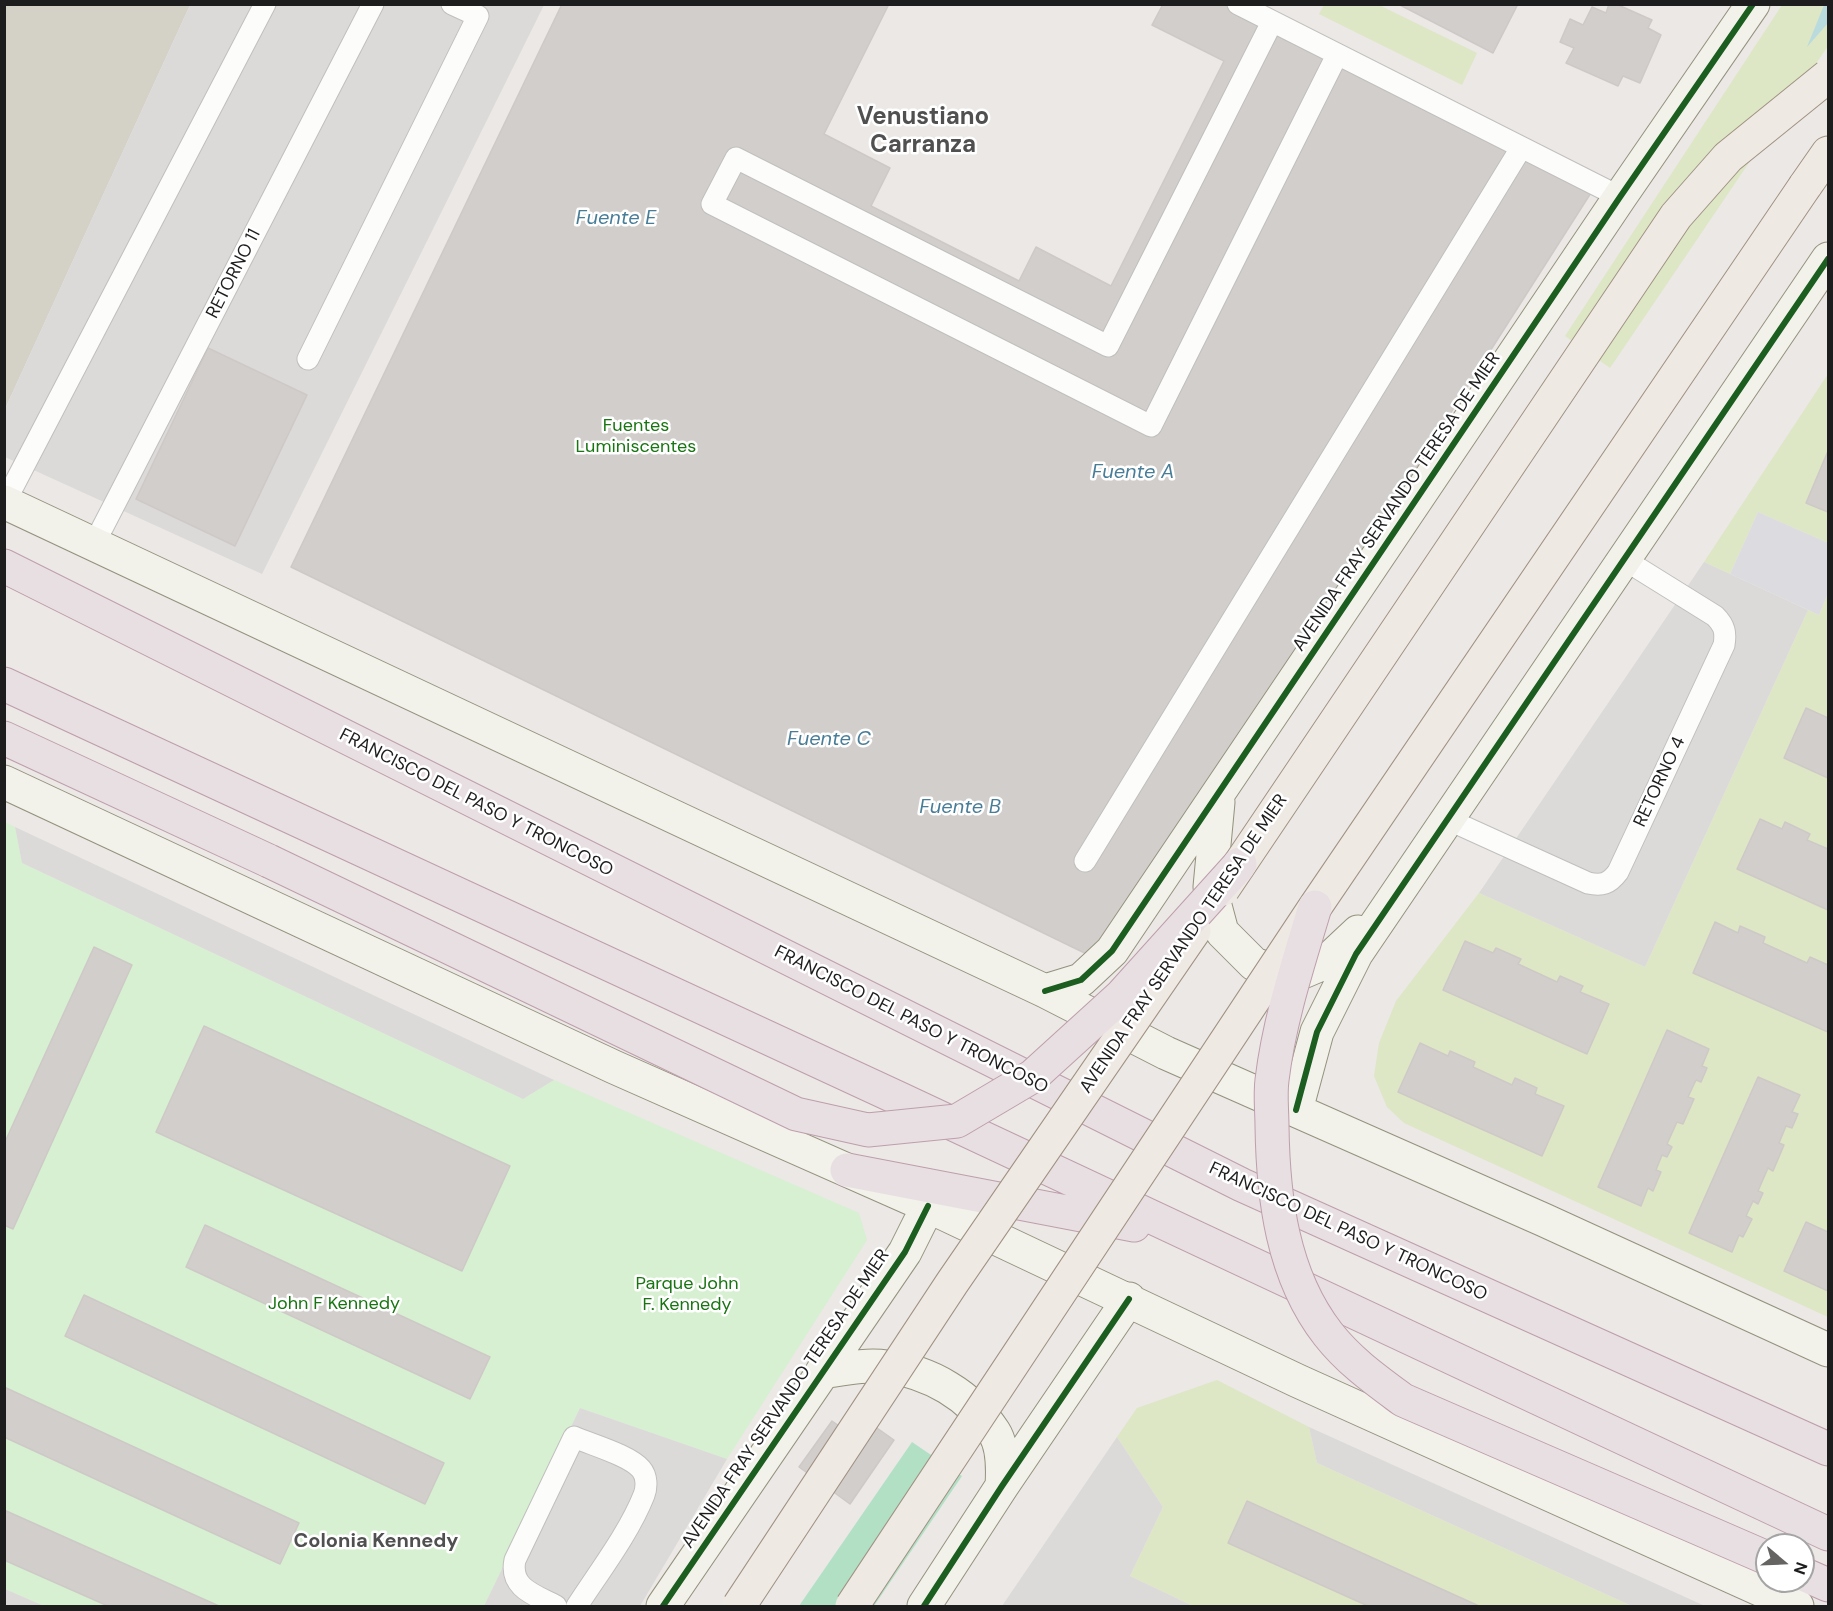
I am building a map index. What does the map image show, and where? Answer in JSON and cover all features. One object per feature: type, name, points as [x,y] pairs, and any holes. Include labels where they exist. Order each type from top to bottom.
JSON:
[{"type":"highway","name":"FRANCISCO DEL PASO Y TRONCOSO","points":[[4,566],[1242,1185],[1828,1449]]},
{"type":"highway","points":[[4,684],[900,1098],[1185,1234],[1828,1534]]},
{"type":"highway","points":[[4,738],[269,861],[796,1114],[868,1130],[957,1121],[1033,1076],[1121,996],[1239,864]]},
{"type":"highway","points":[[1315,907],[1284,1010],[1271,1082],[1272,1134],[1279,1220],[1296,1278],[1327,1333],[1359,1368],[1403,1400],[1755,1553]]},
{"type":"highway","points":[[847,1170],[1185,1234]]},
{"type":"main road","name":"AVENIDA FRAY SERVANDO TERESA DE MIER","points":[[1045,991],[1081,980],[1112,951],[1620,197],[1753,4]]},
{"type":"main road","name":"AVENIDA FRAY SERVANDO TERESA DE MIER","points":[[739,1606],[952,1283],[1239,864],[1676,216],[1728,157],[1828,75]]},
{"type":"main road","points":[[852,1606],[1315,907],[1828,153]]},
{"type":"main road","points":[[1296,1110],[1322,1022],[1356,954],[1828,259]]},
{"type":"main road","points":[[5,502],[1045,991],[1166,1053],[1828,1350]]},
{"type":"main road","points":[[4,782],[614,1067],[928,1206],[1129,1299],[1298,1381],[1797,1606]]},
{"type":"main road","points":[[1219,794],[1209,887],[1222,932],[1254,964],[1290,977],[1326,963],[1348,944],[1408,878]]},
{"type":"main road","name":"AVENIDA FRAY SERVANDO TERESA DE MIER","points":[[663,1606],[905,1252],[928,1206]]},
{"type":"main road","points":[[924,1606],[1129,1299]]},
{"type":"main road","points":[[822,1372],[887,1366],[929,1377],[967,1400],[995,1433],[1003,1468],[1002,1486]]},
{"type":"lane","points":[[5,502],[265,4]]},
{"type":"lane","name":"RETORNO 11","points":[[94,544],[373,4]]},
{"type":"lane","points":[[308,359],[478,16],[452,4]]},
{"type":"lane","points":[[1238,4],[1620,197]]},
{"type":"lane","points":[[1272,22],[1108,346],[736,158],[712,204],[1150,426],[1337,55]]},
{"type":"lane","points":[[1085,861],[1521,148]]},
{"type":"lane","name":"RETORNO 4","points":[[1447,819],[1588,883],[1599,885],[1611,882],[1618,872],[1724,645],[1726,635],[1723,624],[1715,616],[1625,560]]},
{"type":"lane","points":[[556,1606],[516,1583],[513,1572],[515,1560],[574,1437],[633,1463],[643,1470],[647,1483],[644,1495],[577,1606]]},
{"type":"shaded area","points":[[4,5],[190,5],[5,409]]},
{"type":"shaded area","points":[[190,5],[544,5],[262,574],[5,457],[5,409]]},
{"type":"shaded area","points":[[1758,512],[1828,543],[1828,593],[1819,615],[1730,574]]},
{"type":"shaded area","points":[[1704,562],[1808,610],[1645,967],[1479,893]]},
{"type":"shaded area","points":[[15,827],[554,1080],[523,1099],[22,863]]},
{"type":"shaded area","points":[[580,1408],[727,1459],[640,1606],[484,1606]]},
{"type":"shaded area","points":[[1309,1427],[1705,1606],[1632,1606],[1317,1463]]},
{"type":"shaded area","points":[[1117,1437],[1163,1507],[1130,1576],[1193,1606],[1002,1606]]},
{"type":"shaded area","points":[[5,1589],[44,1606],[5,1606]]},
{"type":"green space","points":[[1324,5],[1379,5],[1477,53],[1462,85],[1319,14]]},
{"type":"green space","points":[[1782,5],[1828,5],[1828,46],[1610,368],[1565,336]]},
{"type":"green space","points":[[1828,374],[1828,543],[1758,512],[1730,574],[1704,562]]},
{"type":"green space","points":[[1828,593],[1828,1317],[1404,1123],[1387,1107],[1374,1076],[1379,1043],[1396,1001],[1479,893],[1645,967],[1808,610],[1819,615]]},
{"type":"green space","name":"John F Kennedy","points":[[5,822],[15,827],[22,863],[523,1099],[554,1080],[859,1213],[867,1240],[727,1459],[580,1408],[484,1606],[44,1606],[5,1589]]},
{"type":"green space","points":[[1217,1380],[1309,1427],[1317,1463],[1632,1606],[1193,1606],[1130,1576],[1163,1507],[1117,1437],[1137,1408]]},
{"type":"green space","points":[[912,1442],[962,1476],[874,1606],[799,1606]]},
{"type":"water","points":[[1824,5],[1828,5],[1828,23],[1807,47]]},
{"type":"building","points":[[562,4],[1236,4],[1596,185],[1101,961],[291,567]]},
{"type":"building","points":[[889,4],[1163,4],[1152,25],[1224,61],[1111,286],[1036,247],[1019,281],[871,206],[890,168],[824,134]]},
{"type":"building","points":[[1398,4],[1518,4],[1493,53]]},
{"type":"building","points":[[1609,4],[1616,4],[1652,20],[1648,28],[1661,35],[1640,83],[1623,76],[1618,86],[1566,63],[1574,48],[1560,42],[1570,19],[1583,25],[1592,7],[1606,13]]},
{"type":"building","points":[[208,348],[307,395],[235,546],[136,499]]},
{"type":"building","points":[[1828,451],[1828,512],[1806,503]]},
{"type":"building","points":[[1806,708],[1828,718],[1828,778],[1784,758]]},
{"type":"building","points":[[1760,819],[1782,829],[1785,822],[1810,834],[1807,840],[1828,849],[1828,910],[1737,869]]},
{"type":"building","points":[[1715,922],[1738,933],[1740,926],[1765,937],[1763,943],[1807,963],[1810,957],[1828,965],[1828,1032],[1693,973]]},
{"type":"building","points":[[1465,941],[1493,953],[1496,948],[1521,959],[1518,964],[1557,982],[1560,976],[1583,986],[1580,992],[1609,1004],[1587,1054],[1443,990]]},
{"type":"building","points":[[94,947],[132,965],[13,1229],[4,1225],[4,1144]]},
{"type":"building","points":[[204,1026],[510,1166],[462,1271],[156,1132]]},
{"type":"building","points":[[1667,1030],[1709,1049],[1702,1066],[1707,1068],[1701,1082],[1696,1080],[1688,1097],[1694,1099],[1683,1124],[1677,1122],[1667,1144],[1672,1147],[1667,1157],[1662,1155],[1656,1170],[1661,1172],[1653,1191],[1648,1188],[1641,1206],[1598,1187]]},
{"type":"building","points":[[1420,1043],[1448,1056],[1450,1051],[1475,1062],[1473,1067],[1512,1085],[1515,1078],[1537,1088],[1535,1094],[1564,1106],[1542,1156],[1398,1092]]},
{"type":"building","points":[[1758,1077],[1800,1095],[1792,1112],[1798,1114],[1792,1128],[1786,1126],[1779,1143],[1784,1145],[1773,1171],[1768,1168],[1758,1191],[1763,1193],[1758,1204],[1753,1201],[1746,1216],[1752,1219],[1743,1237],[1739,1235],[1732,1252],[1689,1233]]},
{"type":"building","points":[[1806,1222],[1828,1232],[1828,1291],[1784,1271]]},
{"type":"building","points":[[205,1225],[490,1357],[470,1399],[186,1267]]},
{"type":"building","points":[[84,1295],[444,1463],[425,1504],[65,1336]]},
{"type":"building","points":[[4,1387],[299,1523],[280,1564],[4,1437]]},
{"type":"building","points":[[832,1421],[855,1437],[867,1421],[894,1440],[850,1504],[799,1467]]},
{"type":"building","points":[[1247,1501],[1479,1606],[1368,1606],[1228,1543]]},
{"type":"building","points":[[4,1510],[219,1606],[108,1606],[4,1560]]},
{"type":"cycle path","points":[[1045,991],[1081,980],[1112,951],[1620,197],[1753,4]]},
{"type":"cycle path","points":[[1296,1110],[1317,1032],[1356,954],[1828,259]]},
{"type":"cycle path","points":[[663,1606],[905,1252],[928,1206]]},
{"type":"cycle path","points":[[924,1606],[1129,1299]]},
{"type":"district","name":"Venustiano Carranza","points":[[923,132]]},
{"type":"district","name":"Colonia Kennedy","points":[[376,1542]]},
{"type":"water label","name":"Fuente E","points":[[616,219]]},
{"type":"water label","name":"Fuente A","points":[[1133,473]]},
{"type":"water label","name":"Fuente C","points":[[829,740]]},
{"type":"water label","name":"Fuente B","points":[[960,808]]},
{"type":"park label","name":"Fuentes Luminiscentes","points":[[636,436]]},
{"type":"park label","name":"Parque John F. Kennedy","points":[[687,1294]]}]
